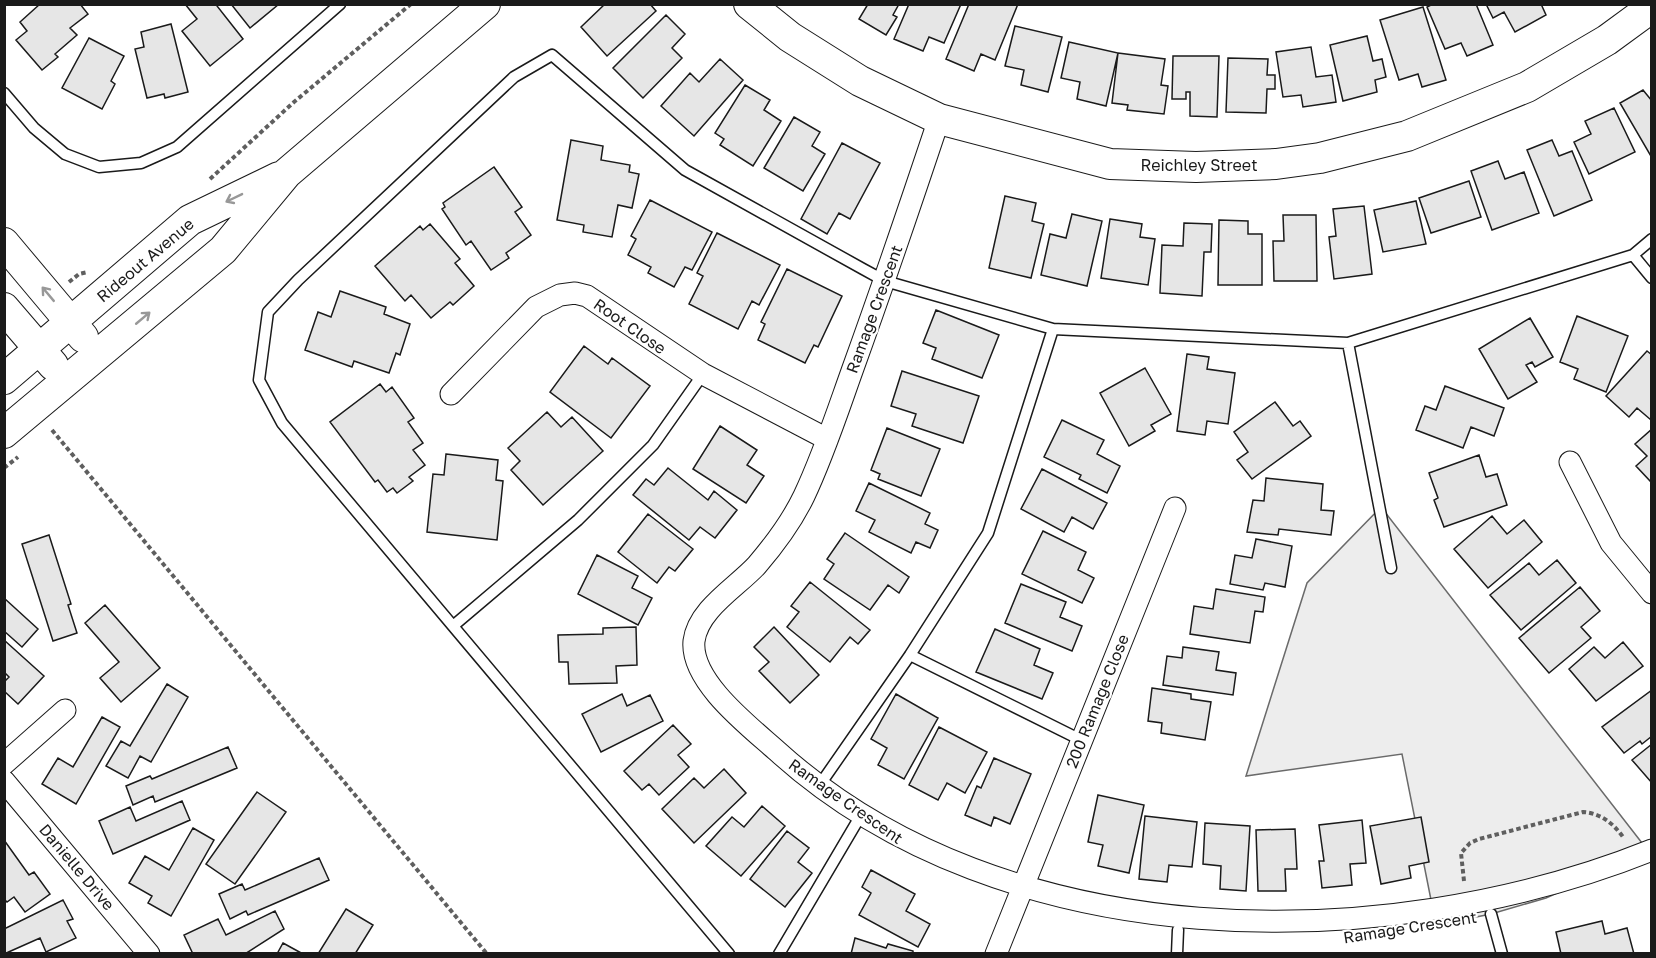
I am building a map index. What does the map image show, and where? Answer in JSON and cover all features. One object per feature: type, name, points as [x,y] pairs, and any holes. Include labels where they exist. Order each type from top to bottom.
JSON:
[{"type":"street","name":"Rideout Avenue","points":[[4,433],[99,356],[223,250],[287,173],[485,4]]},
{"type":"street","name":"Reichley Street","points":[[749,4],[790,37],[860,81],[939,119],[1110,164],[1196,168],[1276,164],[1320,158],[1407,136],[1499,100],[1563,68],[1648,17]]},
{"type":"street","name":"Ramage Crescent","points":[[939,119],[885,281],[827,439],[803,496],[788,522],[757,564],[703,618],[694,640],[697,666],[705,680],[760,736],[819,786],[908,844],[1021,894],[1086,912],[1178,930],[1270,938],[1327,939],[1376,935],[1491,914],[1546,898],[1651,853]]},
{"type":"street","name":"Rideout Avenue","points":[[4,379],[190,220],[287,173]]},
{"type":"street","points":[[4,243],[99,356]]},
{"type":"street","name":"Root Close","points":[[451,394],[536,307],[547,299],[575,293],[599,304],[703,374],[827,439]]},
{"type":"street","points":[[4,308],[67,382]]},
{"type":"street","points":[[1570,462],[1611,543],[1652,593]]},
{"type":"street","name":"200 Ramage Close","points":[[996,954],[1175,508]]},
{"type":"street","points":[[4,764],[65,710]]},
{"type":"street","name":"Danielle Drive","points":[[4,782],[149,954]]},
{"type":"lane","points":[[4,93],[34,128],[65,154],[99,166],[141,163],[177,147],[340,4]]},
{"type":"lane","points":[[729,954],[282,423],[259,380],[268,312],[298,280],[514,77],[552,56],[685,171],[885,281],[1053,329],[1348,343],[1633,255],[1652,239]]},
{"type":"lane","points":[[1633,255],[1652,278]]},
{"type":"lane","points":[[819,786],[910,655],[988,533],[1053,329]]},
{"type":"lane","points":[[1348,343],[1392,568]]},
{"type":"lane","points":[[453,626],[595,504],[653,445],[703,374]]},
{"type":"lane","points":[[910,655],[1081,740]]},
{"type":"lane","points":[[779,954],[861,815]]},
{"type":"lane","points":[[1491,914],[1502,954]]},
{"type":"lane","points":[[1177,954],[1178,930]]},
{"type":"path","points":[[204,184],[294,102],[411,4]]},
{"type":"path","points":[[69,282],[79,274],[93,271]]},
{"type":"path","points":[[52,430],[487,954]]},
{"type":"path","points":[[1466,892],[1461,854],[1470,843],[1479,839],[1583,812],[1597,814],[1611,823],[1623,838]]},
{"type":"shaded area","points":[[1381,507],[1649,852],[1546,898],[1491,914],[1436,925],[1402,754],[1246,776],[1307,583]]},
{"type":"building","points":[[40,4],[80,4],[88,14],[70,28],[77,35],[55,54],[58,57],[42,70],[16,40],[27,31],[20,22]]},
{"type":"building","points":[[185,4],[218,4],[217,6],[243,39],[210,66],[182,31],[197,19]]},
{"type":"building","points":[[231,4],[279,4],[250,28]]},
{"type":"building","points":[[605,4],[650,4],[656,11],[607,56],[581,27]]},
{"type":"building","points":[[868,4],[899,4],[893,15],[897,17],[886,35],[859,19]]},
{"type":"building","points":[[909,4],[961,4],[944,43],[929,37],[923,51],[894,39]]},
{"type":"building","points":[[969,4],[1018,4],[995,60],[981,54],[974,71],[946,59]]},
{"type":"building","points":[[1433,4],[1476,4],[1493,45],[1467,56],[1461,43],[1445,49],[1427,7]]},
{"type":"building","points":[[1486,4],[1541,4],[1546,15],[1515,32],[1504,12],[1493,18]]},
{"type":"building","points":[[1423,7],[1446,80],[1422,87],[1418,74],[1399,80],[1380,20]]},
{"type":"building","points":[[666,15],[685,34],[672,48],[682,58],[643,98],[613,68]]},
{"type":"building","points":[[171,24],[188,92],[165,98],[164,94],[147,98],[135,49],[144,47],[141,32]]},
{"type":"building","points":[[1015,26],[1062,37],[1048,92],[1021,85],[1024,70],[1005,66]]},
{"type":"building","points":[[1367,36],[1373,61],[1382,59],[1386,77],[1375,80],[1377,92],[1343,101],[1330,45]]},
{"type":"building","points":[[89,38],[124,56],[111,81],[115,84],[102,109],[62,88]]},
{"type":"building","points":[[1069,42],[1118,53],[1106,106],[1077,99],[1080,82],[1061,78]]},
{"type":"building","points":[[1311,47],[1316,77],[1332,75],[1336,102],[1303,107],[1301,95],[1283,97],[1276,52]]},
{"type":"building","points":[[1118,53],[1165,59],[1161,85],[1168,86],[1164,114],[1127,110],[1128,105],[1112,103]]},
{"type":"building","points":[[1173,56],[1219,56],[1217,117],[1190,116],[1190,92],[1186,92],[1186,99],[1172,99]]},
{"type":"building","points":[[1228,58],[1268,59],[1267,75],[1275,75],[1275,89],[1267,89],[1266,113],[1226,112]]},
{"type":"building","points":[[720,59],[743,80],[694,136],[661,106],[690,73],[699,82]]},
{"type":"building","points":[[745,85],[770,100],[764,110],[781,121],[753,166],[720,145],[724,139],[715,133]]},
{"type":"building","points":[[1643,90],[1652,101],[1652,158],[1620,103]]},
{"type":"building","points":[[1614,108],[1635,152],[1589,174],[1574,142],[1591,134],[1585,121]]},
{"type":"building","points":[[794,117],[820,132],[812,146],[825,154],[803,191],[764,168]]},
{"type":"building","points":[[571,140],[603,146],[601,160],[630,165],[629,172],[639,174],[632,208],[618,205],[612,237],[583,232],[584,225],[557,220]]},
{"type":"building","points":[[1552,140],[1559,156],[1572,151],[1592,200],[1554,216],[1527,150]]},
{"type":"building","points":[[842,143],[880,163],[850,219],[839,213],[827,234],[801,219]]},
{"type":"building","points":[[1498,161],[1505,179],[1524,172],[1539,213],[1492,230],[1471,171]]},
{"type":"building","points":[[494,167],[522,207],[515,212],[531,235],[506,253],[509,258],[491,270],[471,241],[466,245],[442,209],[445,207],[443,203]]},
{"type":"building","points":[[1469,181],[1481,217],[1431,233],[1419,198]]},
{"type":"building","points":[[1005,196],[1036,203],[1032,221],[1044,224],[1031,278],[989,268]]},
{"type":"building","points":[[650,200],[712,232],[692,270],[685,267],[674,287],[648,273],[651,267],[628,255],[636,239],[631,236]]},
{"type":"building","points":[[1416,201],[1426,244],[1383,252],[1374,210]]},
{"type":"building","points":[[1364,206],[1372,274],[1334,279],[1329,237],[1336,236],[1333,209]]},
{"type":"building","points":[[1072,214],[1102,221],[1087,286],[1041,275],[1050,234],[1066,238]]},
{"type":"building","points":[[1283,215],[1316,215],[1317,281],[1274,281],[1273,241],[1284,241]]},
{"type":"building","points":[[1110,219],[1142,224],[1140,237],[1155,239],[1148,285],[1101,278]]},
{"type":"building","points":[[1219,220],[1248,221],[1248,234],[1262,234],[1262,285],[1218,285]]},
{"type":"building","points":[[1184,223],[1212,224],[1211,252],[1204,252],[1202,296],[1160,293],[1162,245],[1183,246]]},
{"type":"building","points":[[430,224],[460,259],[455,263],[474,286],[453,305],[450,302],[431,318],[411,295],[405,301],[375,266],[420,226],[423,230]]},
{"type":"building","points":[[717,233],[780,265],[759,305],[752,301],[738,329],[689,304],[703,276],[697,273]]},
{"type":"building","points":[[787,269],[842,296],[818,347],[814,345],[805,363],[758,340],[765,324],[761,322]]},
{"type":"building","points":[[340,291],[386,307],[384,314],[410,324],[400,355],[396,353],[389,373],[354,361],[352,367],[305,350],[318,312],[331,317]]},
{"type":"building","points":[[936,310],[999,335],[982,378],[932,359],[936,348],[923,343]]},
{"type":"building","points":[[1577,316],[1628,336],[1606,392],[1574,379],[1578,369],[1560,362]]},
{"type":"building","points":[[1530,318],[1553,357],[1535,367],[1532,362],[1526,365],[1537,382],[1508,399],[1479,349]]},
{"type":"building","points":[[584,346],[608,364],[612,358],[650,386],[611,438],[550,392]]},
{"type":"building","points":[[1647,351],[1652,355],[1651,420],[1637,408],[1629,417],[1606,396]]},
{"type":"building","points":[[1187,354],[1209,357],[1207,369],[1235,373],[1228,424],[1207,421],[1205,435],[1177,431]]},
{"type":"building","points":[[1145,368],[1171,414],[1151,425],[1155,431],[1129,446],[1100,393]]},
{"type":"building","points":[[902,371],[979,396],[963,443],[912,426],[916,414],[891,406]]},
{"type":"building","points":[[380,384],[386,392],[392,387],[414,418],[408,422],[423,443],[413,450],[425,465],[409,477],[413,481],[397,493],[393,488],[387,492],[378,480],[375,482],[330,422]]},
{"type":"building","points":[[1445,386],[1504,408],[1494,436],[1471,427],[1463,448],[1416,430],[1425,406],[1436,410]]},
{"type":"building","points":[[1275,402],[1293,426],[1300,421],[1311,436],[1252,479],[1237,460],[1248,452],[1234,432]]},
{"type":"building","points":[[547,412],[561,427],[572,417],[603,451],[543,505],[511,470],[520,461],[508,448]]},
{"type":"building","points":[[1062,420],[1104,440],[1097,454],[1120,466],[1107,493],[1079,479],[1081,475],[1044,457]]},
{"type":"building","points":[[720,426],[757,450],[747,465],[764,476],[746,503],[693,469]]},
{"type":"building","points":[[887,428],[940,449],[921,496],[878,479],[880,474],[871,470]]},
{"type":"building","points":[[1652,429],[1652,483],[1636,466],[1647,456],[1635,444]]},
{"type":"building","points":[[446,454],[498,460],[496,480],[503,481],[497,540],[427,532],[433,474],[444,475]]},
{"type":"building","points":[[1479,455],[1486,477],[1497,474],[1507,505],[1444,527],[1434,500],[1438,498],[1429,473]]},
{"type":"building","points":[[668,468],[708,500],[714,491],[737,510],[715,538],[700,527],[689,540],[633,495],[646,479],[654,485]]},
{"type":"building","points":[[1042,469],[1107,503],[1093,529],[1072,517],[1064,532],[1021,509]]},
{"type":"building","points":[[1266,478],[1323,484],[1321,510],[1334,511],[1331,535],[1279,529],[1278,535],[1247,532],[1253,500],[1264,501]]},
{"type":"building","points":[[869,483],[930,513],[925,524],[938,530],[930,548],[916,542],[911,553],[869,532],[875,520],[856,511]]},
{"type":"building","points":[[648,514],[693,549],[675,571],[669,567],[657,583],[618,552]]},
{"type":"building","points":[[1492,516],[1507,534],[1524,520],[1542,542],[1488,588],[1454,549]]},
{"type":"building","points":[[1043,531],[1086,552],[1078,570],[1094,578],[1082,603],[1022,574]]},
{"type":"building","points":[[845,533],[909,577],[899,593],[888,585],[870,610],[824,579],[834,564],[827,559]]},
{"type":"building","points":[[49,535],[71,604],[68,605],[77,633],[53,641],[22,544]]},
{"type":"building","points":[[1256,539],[1292,546],[1285,587],[1265,583],[1263,590],[1230,584],[1235,555],[1252,558]]},
{"type":"building","points":[[597,555],[638,576],[632,588],[652,598],[638,625],[578,594]]},
{"type":"building","points":[[1557,560],[1576,583],[1521,630],[1490,595],[1529,563],[1539,575]]},
{"type":"building","points":[[810,582],[870,630],[858,644],[850,637],[830,662],[787,627],[799,612],[791,606]]},
{"type":"building","points":[[1021,584],[1066,602],[1060,617],[1082,626],[1072,651],[1005,623]]},
{"type":"building","points":[[1580,587],[1600,611],[1581,627],[1591,638],[1549,673],[1519,638]]},
{"type":"building","points":[[1216,589],[1265,597],[1263,612],[1255,611],[1250,643],[1190,634],[1194,606],[1213,609]]},
{"type":"building","points":[[4,598],[38,629],[22,647],[4,631]]},
{"type":"building","points":[[105,605],[160,668],[121,702],[100,678],[119,662],[85,623]]},
{"type":"building","points":[[636,627],[637,665],[616,666],[617,683],[569,684],[568,662],[559,662],[558,635],[603,634],[603,628]]},
{"type":"building","points":[[774,627],[819,675],[790,703],[759,671],[769,662],[754,647]]},
{"type":"building","points":[[995,629],[1040,649],[1034,665],[1053,673],[1042,699],[976,672]]},
{"type":"building","points":[[4,640],[44,676],[18,704],[4,691],[4,682],[9,677],[4,672]]},
{"type":"building","points":[[1623,642],[1643,666],[1596,701],[1569,669],[1594,647],[1605,658]]},
{"type":"building","points":[[1183,647],[1219,652],[1216,670],[1236,673],[1233,695],[1163,685],[1167,656],[1182,658]]},
{"type":"building","points":[[167,684],[188,697],[151,762],[140,756],[128,778],[106,766],[121,741],[130,746]]},
{"type":"building","points":[[1152,688],[1191,694],[1191,699],[1211,702],[1205,740],[1161,733],[1162,723],[1148,721]]},
{"type":"building","points":[[1652,690],[1652,736],[1642,744],[1640,741],[1624,753],[1602,727]]},
{"type":"building","points":[[622,694],[627,706],[650,695],[663,721],[601,752],[582,714]]},
{"type":"building","points":[[896,694],[938,718],[904,779],[878,765],[887,748],[871,739]]},
{"type":"building","points":[[102,717],[120,727],[76,804],[42,784],[58,758],[73,767]]},
{"type":"building","points":[[673,725],[691,744],[678,755],[689,767],[659,795],[649,784],[642,790],[624,771]]},
{"type":"building","points":[[939,727],[987,752],[965,793],[947,783],[938,800],[909,785]]},
{"type":"building","points":[[1652,744],[1652,783],[1632,760]]},
{"type":"building","points":[[228,747],[237,768],[155,802],[153,796],[133,805],[126,786],[150,776],[152,779]]},
{"type":"building","points":[[994,758],[1031,774],[1010,824],[994,817],[991,826],[965,815],[977,786],[981,788]]},
{"type":"building","points":[[724,769],[746,793],[694,843],[662,809],[694,778],[704,788]]},
{"type":"building","points":[[257,792],[286,812],[235,884],[206,864]]},
{"type":"building","points":[[1098,795],[1144,805],[1129,873],[1098,866],[1103,845],[1088,842]]},
{"type":"building","points":[[182,801],[190,820],[113,854],[99,821],[130,807],[136,821]]},
{"type":"building","points":[[762,806],[785,826],[741,876],[706,846],[732,817],[744,827]]},
{"type":"building","points":[[1145,816],[1197,822],[1192,867],[1169,865],[1167,882],[1139,879]]},
{"type":"building","points":[[1421,817],[1429,862],[1409,866],[1411,878],[1381,884],[1370,826]]},
{"type":"building","points":[[1362,820],[1366,863],[1350,864],[1352,885],[1322,888],[1319,861],[1324,861],[1319,825]]},
{"type":"building","points":[[1205,823],[1250,826],[1246,891],[1220,889],[1221,866],[1203,864]]},
{"type":"building","points":[[193,828],[214,840],[171,916],[148,903],[152,896],[129,883],[145,856],[169,870]]},
{"type":"building","points":[[1295,829],[1297,869],[1285,869],[1286,891],[1258,891],[1256,830]]},
{"type":"building","points":[[787,831],[809,848],[798,862],[812,873],[785,907],[750,879]]},
{"type":"building","points":[[4,840],[29,875],[34,872],[50,894],[25,912],[14,897],[7,902],[4,899]]},
{"type":"building","points":[[319,858],[329,880],[248,915],[246,911],[230,919],[219,894],[242,884],[245,890]]},
{"type":"building","points":[[871,870],[915,894],[906,911],[930,924],[918,947],[859,915],[871,893],[862,887]]},
{"type":"building","points":[[63,900],[73,919],[67,921],[76,938],[46,952],[40,938],[4,954],[4,929]]},
{"type":"building","points":[[346,909],[373,925],[355,954],[318,954]]},
{"type":"building","points":[[275,911],[284,929],[245,954],[193,954],[184,935],[218,919],[226,935]]},
{"type":"building","points":[[1602,921],[1605,934],[1627,928],[1634,954],[1561,954],[1556,932]]},
{"type":"building","points":[[855,938],[886,948],[888,944],[913,951],[913,954],[851,954]]},
{"type":"building","points":[[283,943],[303,954],[277,954]]}]
